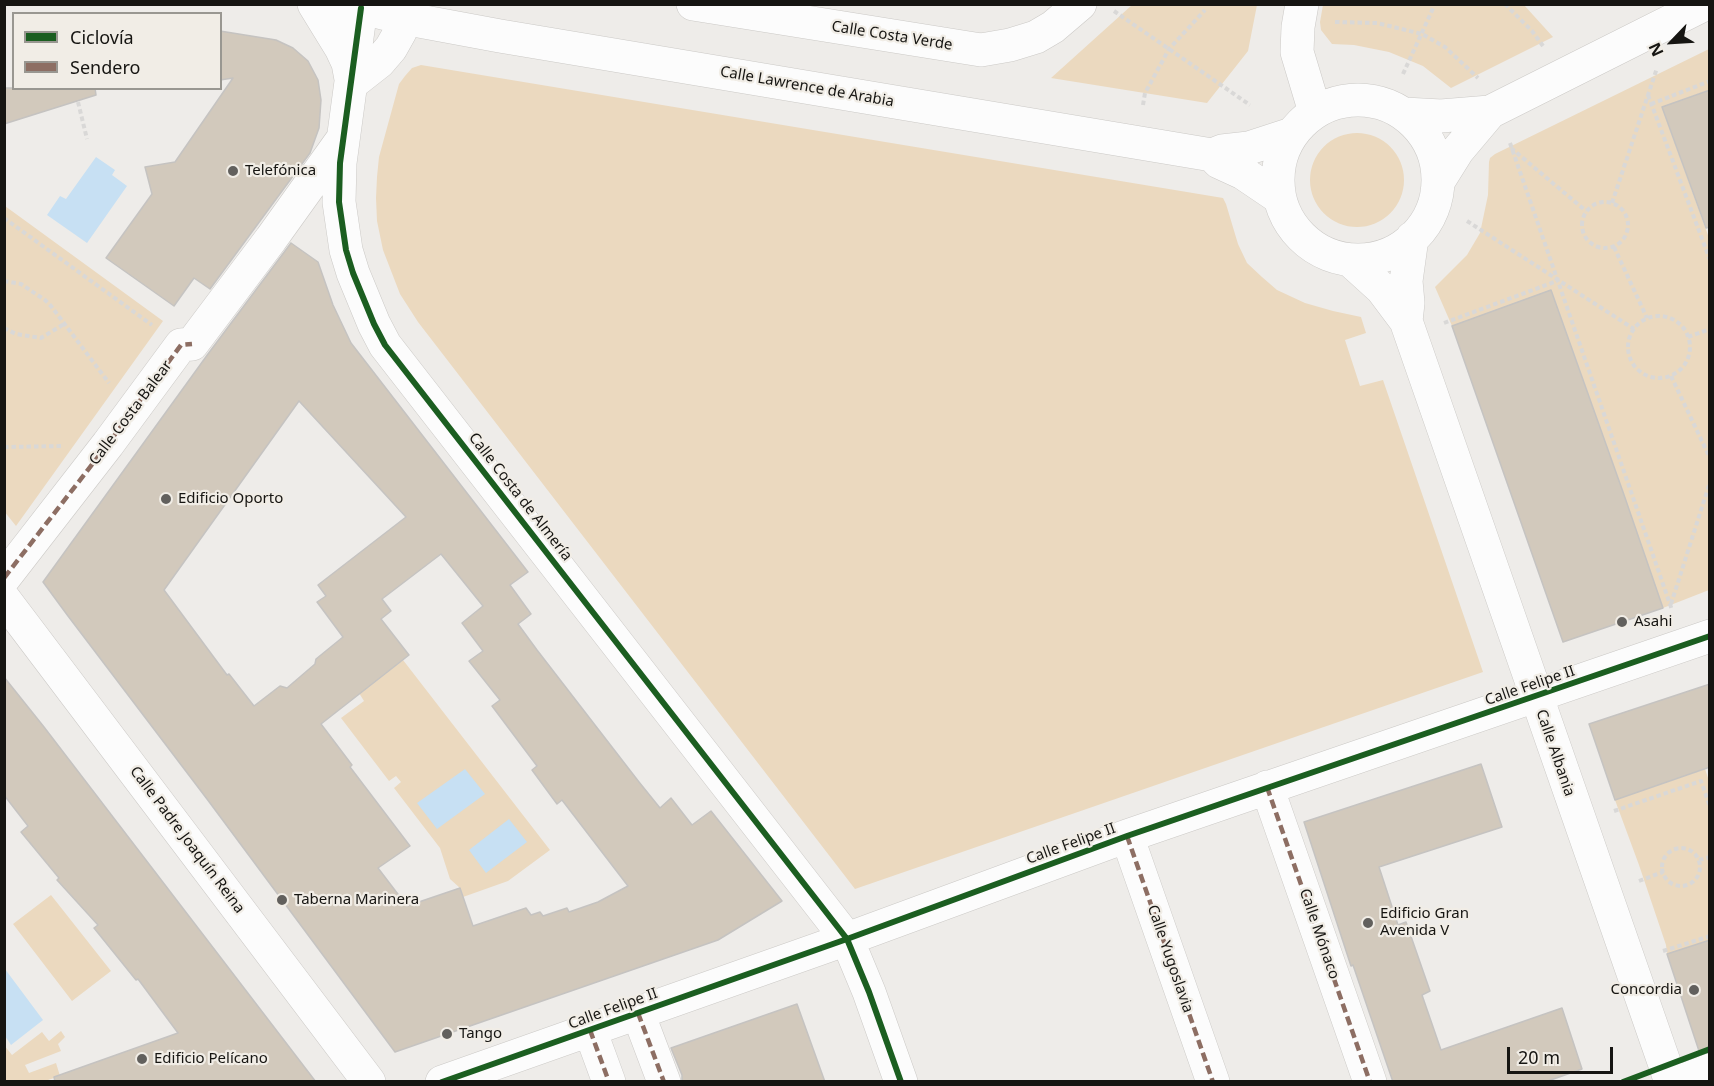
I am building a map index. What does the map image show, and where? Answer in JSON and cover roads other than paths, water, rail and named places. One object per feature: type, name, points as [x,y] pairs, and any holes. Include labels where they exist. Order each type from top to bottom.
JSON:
[{"type":"street","name":"Calle Costa de Almería","points":[[314,4],[345,55],[351,84]]},
{"type":"street","name":"Calle Costa Verde","points":[[693,4],[981,50],[1011,45],[1036,37],[1053,27],[1080,4]]},
{"type":"street","points":[[1302,4],[1297,52],[1315,112]]},
{"type":"street","points":[[1404,114],[1456,116],[1486,98],[1705,4]]},
{"type":"street","name":"Calle Costa de Almería","points":[[354,6],[351,84],[339,174],[339,202],[343,238],[353,273],[374,324],[385,345],[847,939],[869,992],[901,1082]]},
{"type":"street","name":"Calle Lawrence de Arabia","points":[[354,6],[405,11],[500,36],[1212,155],[1222,151],[1249,148],[1292,134]]},
{"type":"street","points":[[351,84],[385,56],[396,41],[405,11]]},
{"type":"street","points":[[1438,182],[1486,98]]},
{"type":"street","points":[[1347,100],[1367,100],[1386,105],[1404,114],[1418,127],[1429,144],[1436,162],[1438,182],[1435,202],[1428,220],[1400,249],[1364,260],[1350,260],[1327,254],[1310,245],[1296,232],[1286,216],[1280,198],[1277,179],[1286,142],[1297,127],[1315,112],[1328,105],[1347,100]]},
{"type":"street","name":"Calle Costa Balear","points":[[4,578],[290,213],[344,137]]},
{"type":"street","name":"Calle Lawrence de Arabia","points":[[1212,155],[1280,198]]},
{"type":"street","name":"Calle Albania","points":[[1412,238],[1406,281],[1408,303],[1422,323],[1536,697],[1671,1082]]},
{"type":"street","name":"Calle Albania","points":[[1350,260],[1422,323]]},
{"type":"street","name":"Calle Padre Joaquín Reina","points":[[4,599],[369,1082]]},
{"type":"street","name":"Calle Felipe II","points":[[442,1082],[847,939],[1127,836],[1710,636]]},
{"type":"street","name":"Calle Mónaco","points":[[1267,787],[1370,1082]]},
{"type":"street","name":"Calle Yugoslavia","points":[[1127,836],[1213,1082]]},
{"type":"street","points":[[638,1012],[664,1082]]},
{"type":"street","points":[[590,1030],[609,1082]]},
{"type":"street","points":[[1678,1082],[1710,1070]]},
{"type":"water","points":[[96,157],[115,170],[112,175],[127,186],[87,243],[47,215],[60,196],[66,199]]},
{"type":"water","points":[[465,769],[485,794],[437,829],[417,803]]},
{"type":"water","points":[[509,819],[527,842],[486,873],[469,850]]},
{"type":"water","points":[[5,969],[43,1020],[11,1045],[5,1036]]},
{"type":"place","name":"Telefónica","points":[[233,171]]},
{"type":"place","name":"Edificio Oporto","points":[[166,499]]},
{"type":"place","name":"Asahi","points":[[1622,622]]},
{"type":"place","name":"Taberna Marinera","points":[[282,900]]},
{"type":"place","name":"Edificio Gran Avenida V","points":[[1368,923]]},
{"type":"place","name":"Concordia","points":[[1694,990]]},
{"type":"place","name":"Tango","points":[[447,1034]]},
{"type":"place","name":"Edificio Pelícano","points":[[142,1059]]}]
